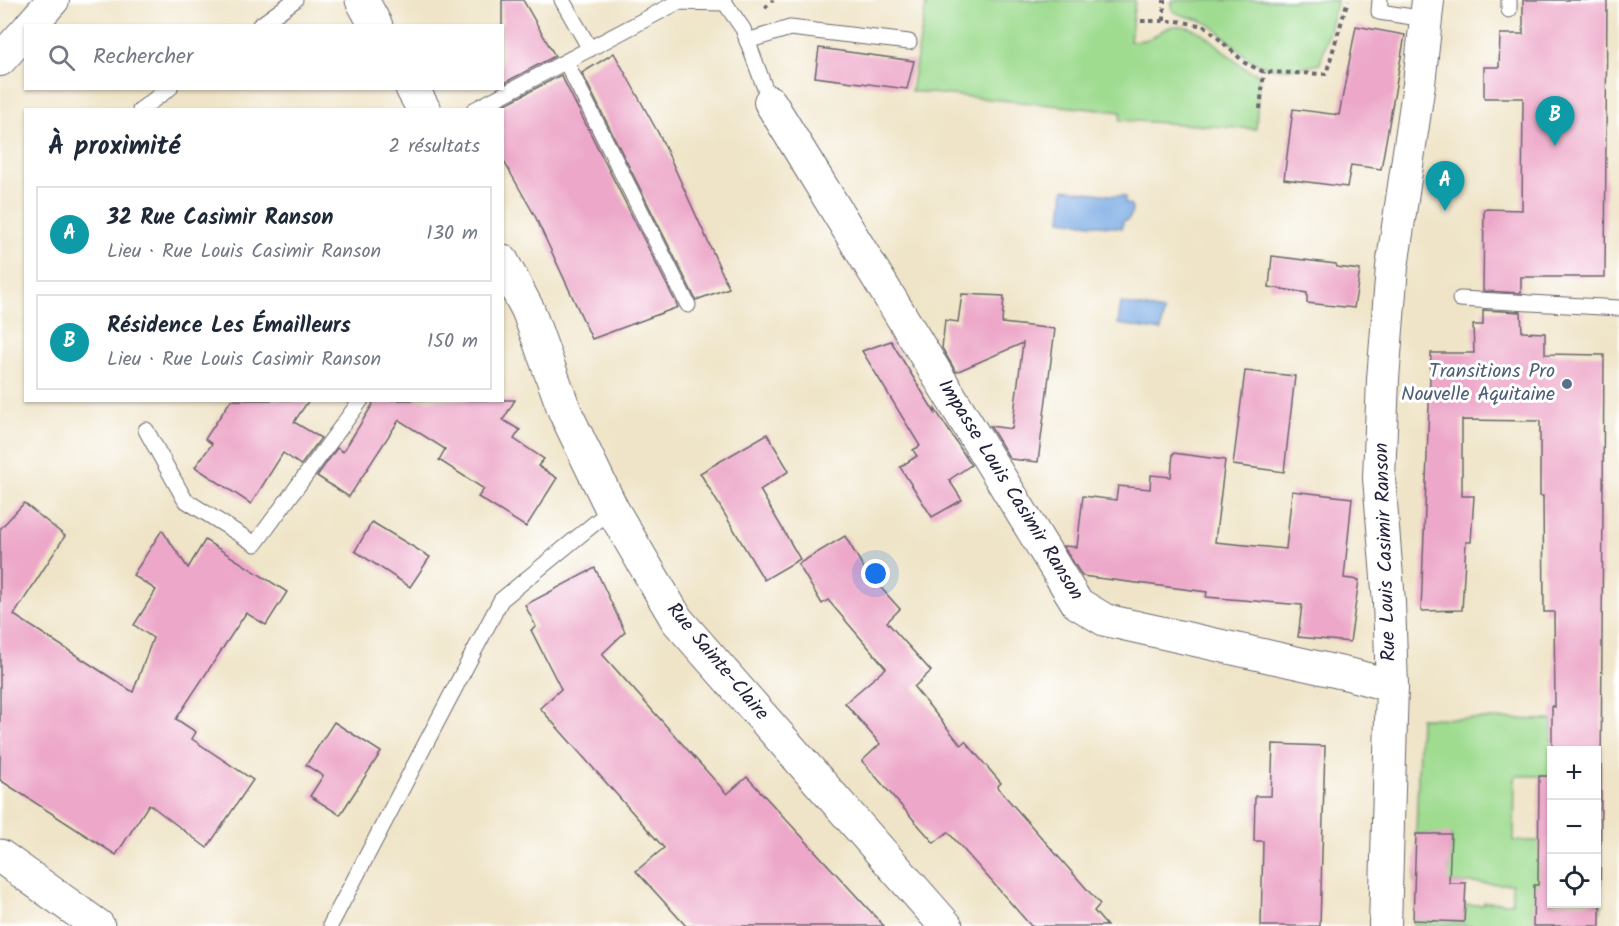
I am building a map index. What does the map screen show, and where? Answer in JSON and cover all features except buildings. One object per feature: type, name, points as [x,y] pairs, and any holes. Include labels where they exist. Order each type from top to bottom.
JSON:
[{"type":"street","points":[[32,24],[53,0]]},
{"type":"street","points":[[362,0],[375,24]]},
{"type":"street","name":"Rue Louis Casimir Ranson","points":[[1385,926],[1392,686],[1389,602],[1379,478],[1383,379],[1392,267],[1419,84],[1427,10]]},
{"type":"street","points":[[0,60],[24,33]]},
{"type":"street","points":[[413,90],[423,108]]},
{"type":"street","name":"Impasse Louis Casimir Ranson","points":[[770,102],[1077,603],[1105,620],[1392,686]]},
{"type":"street","name":"Rue Sainte-Claire","points":[[504,265],[528,310],[565,412],[612,509],[677,620],[946,926]]},
{"type":"street","points":[[0,856],[98,926]]},
{"type":"lane","points":[[262,24],[295,0]]},
{"type":"lane","points":[[562,0],[590,49]]},
{"type":"lane","points":[[1380,0],[1379,12],[1427,10]]},
{"type":"lane","points":[[478,108],[678,1],[725,3],[743,29],[770,102]]},
{"type":"lane","points":[[747,41],[790,28],[909,42]]},
{"type":"lane","points":[[566,62],[688,305]]},
{"type":"lane","points":[[143,108],[167,90]]},
{"type":"lane","points":[[1460,299],[1619,308]]},
{"type":"lane","points":[[146,430],[185,500],[255,544],[360,402]]},
{"type":"lane","points":[[331,924],[501,600],[612,509]]},
{"type":"path","points":[[1164,0],[1164,21]]},
{"type":"path","points":[[1141,21],[1205,26],[1245,63],[1264,72],[1326,74],[1348,0]]},
{"type":"path","points":[[1260,109],[1264,72]]},
{"type":"green space","points":[[927,0],[1135,0],[1130,41],[1148,39],[1173,26],[1189,27],[1210,39],[1248,70],[1259,74],[1256,129],[1120,120],[1121,112],[911,91]]},
{"type":"green space","points":[[1172,0],[1337,0],[1320,64],[1276,68],[1252,61],[1210,25],[1172,10]]},
{"type":"green space","points":[[1420,718],[1552,720],[1552,746],[1547,746],[1547,776],[1515,776],[1514,841],[1547,841],[1547,863],[1539,863],[1539,885],[1547,885],[1547,908],[1601,908],[1601,911],[1534,911],[1533,926],[1413,926],[1413,919],[1464,922],[1465,905],[1483,905],[1484,902],[1512,903],[1512,884],[1414,882],[1415,871],[1449,873],[1451,835],[1416,834]]},
{"type":"water","points":[[1064,189],[1125,197],[1125,203],[1131,205],[1131,215],[1123,221],[1122,228],[1061,220]]},
{"type":"water","points":[[1121,303],[1164,311],[1161,331],[1118,324]]},
{"type":"place","name":"Résidence Les Émailleurs","points":[[1555,146]]},
{"type":"place","name":"32 Rue Casimir Ranson","points":[[1445,211]]},
{"type":"place","name":"Transitions Pro Nouvelle Aquitaine","points":[[1567,384]]}]
